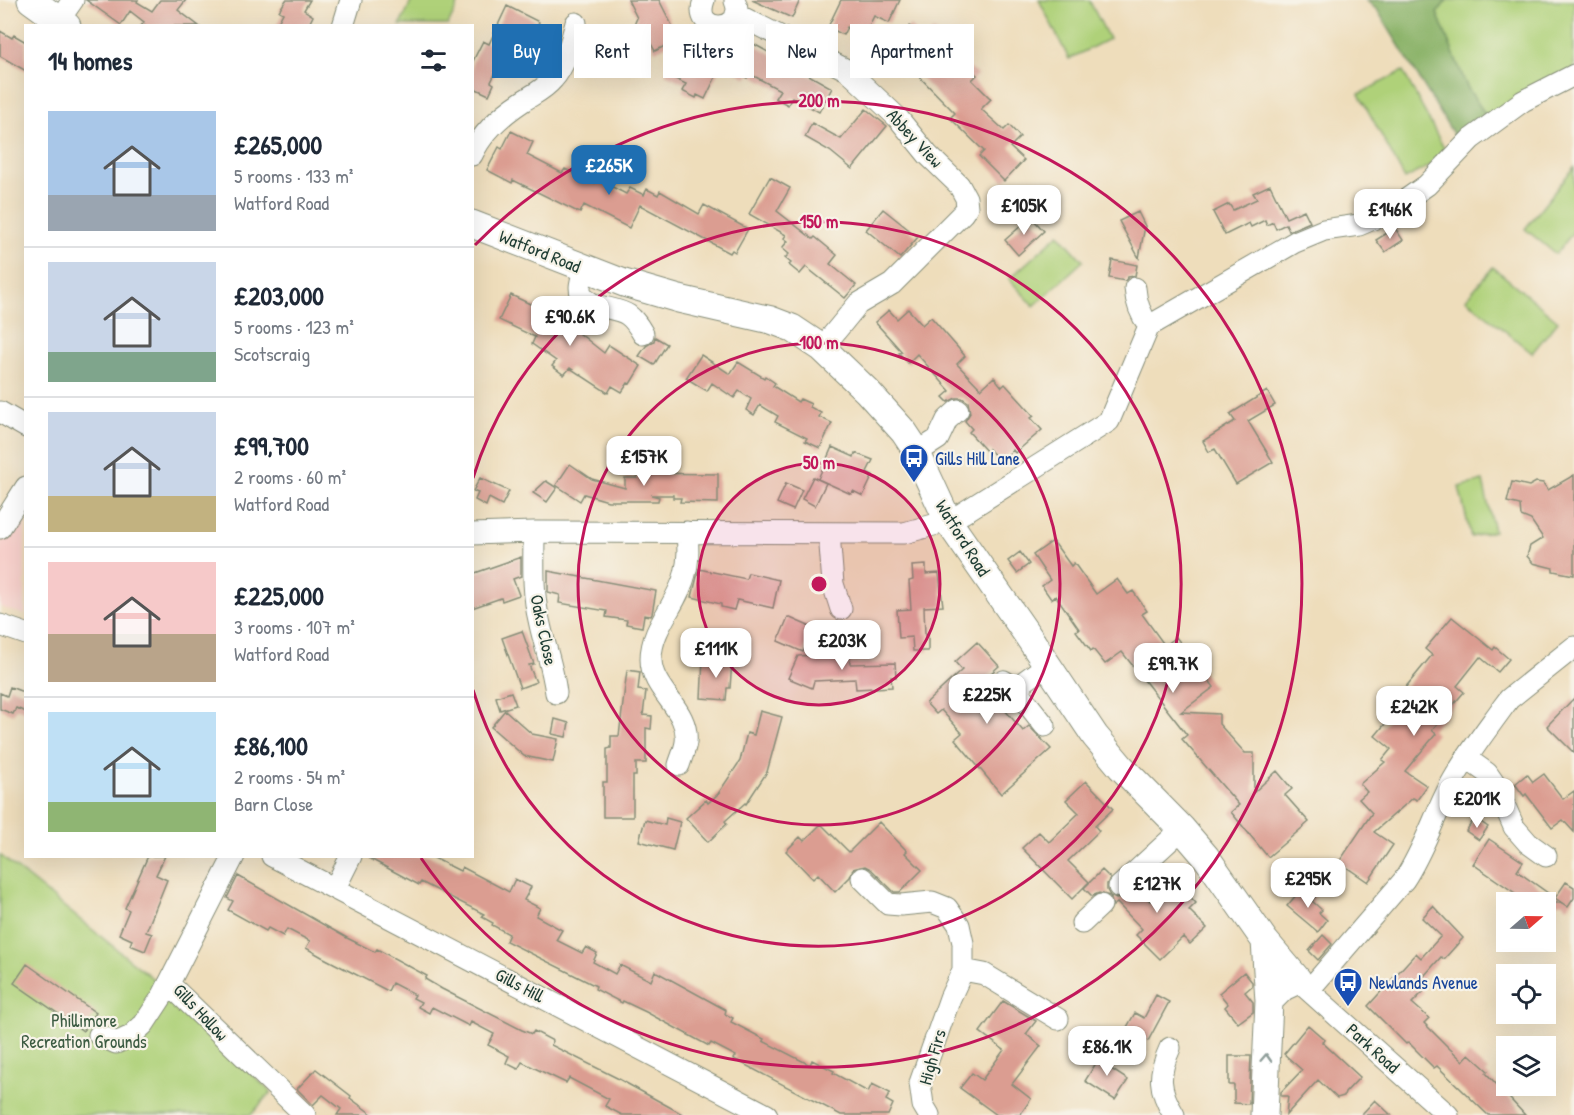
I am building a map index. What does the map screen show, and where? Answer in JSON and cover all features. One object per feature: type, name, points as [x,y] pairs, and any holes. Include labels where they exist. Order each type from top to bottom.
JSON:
[{"type":"main road","points":[[31,0],[66,15]]},
{"type":"main road","name":"Watford Road","points":[[474,225],[624,283],[679,299],[771,320],[792,328],[822,348],[892,418],[916,453],[948,520],[1095,736],[1121,767],[1182,829],[1221,876],[1265,941],[1303,985]]},
{"type":"main road","points":[[1264,1115],[1269,1001],[1265,941]]},
{"type":"main road","points":[[1269,1001],[1283,987],[1303,985]]},
{"type":"street","points":[[344,24],[351,0]]},
{"type":"street","name":"Abbey View","points":[[704,0],[701,7],[702,15],[707,22],[716,27],[724,26],[732,21],[735,7],[847,70],[898,118],[928,155],[959,185],[966,198],[967,207],[963,213],[892,284],[858,304],[822,348]]},
{"type":"street","points":[[474,151],[497,122],[555,78],[569,47],[576,23]]},
{"type":"street","points":[[474,534],[534,532],[904,533],[948,520],[963,513],[1109,421],[1149,326],[1295,242],[1324,230],[1359,225],[1387,213],[1426,185],[1471,139],[1523,101],[1574,75]]},
{"type":"street","points":[[584,269],[580,287],[585,299],[593,304],[627,314],[644,334]]},
{"type":"street","points":[[1135,288],[1136,301],[1141,315],[1149,326]]},
{"type":"street","points":[[916,453],[938,438],[947,420],[958,410]]},
{"type":"street","points":[[0,412],[24,426]]},
{"type":"street","points":[[0,528],[24,490]]},
{"type":"street","name":"Oaks Close","points":[[534,532],[538,620],[553,670],[556,693]]},
{"type":"street","points":[[679,765],[686,742],[681,715],[654,676],[651,660],[659,627],[685,576],[688,557],[687,532]]},
{"type":"street","points":[[829,533],[833,584],[841,609]]},
{"type":"street","points":[[0,625],[24,633]]},
{"type":"street","points":[[1303,985],[1404,880],[1416,863],[1451,784],[1466,758],[1509,699],[1574,647]]},
{"type":"street","points":[[1015,688],[1047,665]]},
{"type":"street","points":[[986,695],[1004,681],[1015,688],[1045,726]]},
{"type":"street","points":[[1466,758],[1487,773],[1514,826],[1528,843],[1546,856]]},
{"type":"street","points":[[1119,887],[1182,829]]},
{"type":"street","name":"Gills Hollow","points":[[233,858],[169,984],[304,1115]]},
{"type":"street","name":"Gills Hill","points":[[276,858],[767,1115]]},
{"type":"street","points":[[335,888],[350,858]]},
{"type":"street","points":[[862,878],[888,903],[901,905],[932,902],[947,908],[959,925],[963,943],[963,970],[984,974],[1058,1019]]},
{"type":"street","points":[[1082,923],[1101,905]]},
{"type":"street","name":"High Firs","points":[[929,1115],[923,1105],[920,1083],[950,998],[963,970]]},
{"type":"street","points":[[99,1035],[116,1043],[131,1036],[144,1024],[169,984]]},
{"type":"street","name":"Park Road","points":[[1303,985],[1448,1115]]},
{"type":"street","points":[[1170,1048],[1161,1068],[1163,1094],[1174,1115]]},
{"type":"shaded area","points":[[24,504],[24,615],[0,607],[0,543]]},
{"type":"green space","points":[[412,0],[460,0],[448,24],[400,24]]},
{"type":"green space","points":[[1039,0],[1089,0],[1109,39],[1069,59]]},
{"type":"green space","points":[[1366,0],[1447,0],[1437,13],[1467,87],[1489,120],[1460,145],[1378,11]]},
{"type":"green space","points":[[1447,0],[1574,0],[1574,77],[1489,120],[1467,87],[1437,13]]},
{"type":"green space","points":[[1403,71],[1448,156],[1405,179],[1359,94]]},
{"type":"green space","points":[[1574,167],[1574,231],[1556,254],[1525,229]]},
{"type":"green space","points":[[1059,234],[1083,261],[1034,306],[1009,279]]},
{"type":"green space","points":[[1493,267],[1558,321],[1532,353],[1466,299]]},
{"type":"green space","points":[[1483,481],[1494,531],[1471,537],[1459,487]]},
{"type":"green space","name":"Phillimore Recreation Grounds","points":[[0,855],[151,977],[271,1092],[251,1115],[0,1115]]},
{"type":"building","points":[[86,0],[138,0],[137,2],[152,11],[160,0],[186,0],[178,10],[196,24],[142,24],[144,22],[130,11],[120,24]]},
{"type":"building","points":[[286,0],[310,0],[304,10],[313,16],[309,24],[277,24],[283,13],[279,11]]},
{"type":"building","points":[[628,0],[659,0],[671,24],[663,24],[663,47],[655,51],[651,44],[651,24],[634,24],[637,18]]},
{"type":"building","points":[[752,0],[800,0],[792,18]]},
{"type":"building","points":[[841,0],[900,0],[889,23],[874,16],[870,24],[850,24],[850,29],[847,27],[843,35],[838,32],[838,24],[829,24]]},
{"type":"building","points":[[507,6],[539,22],[538,24],[498,24]]},
{"type":"building","points":[[0,31],[12,38],[14,35],[24,41],[24,70],[0,56]]},
{"type":"building","points":[[492,38],[493,78],[491,82],[494,84],[489,95],[474,88],[474,59],[483,41],[489,44]]},
{"type":"building","points":[[754,44],[766,51],[766,78],[814,78],[832,88],[819,112],[792,97],[788,105],[775,98],[780,90],[754,76]]},
{"type":"building","points":[[673,78],[715,78],[705,99],[697,95],[696,98],[682,91],[686,84]]},
{"type":"building","points":[[921,78],[974,78],[972,80],[991,99],[981,109],[1004,130],[1009,125],[1020,137],[1010,147],[1024,160],[1004,181],[979,156],[984,151],[950,118],[955,113]]},
{"type":"building","points":[[866,109],[887,126],[852,169],[830,151],[805,137],[812,123],[841,139]]},
{"type":"building","points":[[511,131],[533,142],[527,155],[562,173],[565,169],[595,183],[597,179],[626,194],[630,188],[644,195],[647,189],[658,195],[660,191],[699,214],[704,205],[748,229],[735,252],[732,250],[730,253],[640,205],[629,228],[584,205],[580,213],[513,180],[512,183],[487,170],[499,147],[502,149]]},
{"type":"building","points":[[770,177],[790,188],[777,211],[837,255],[830,264],[856,285],[845,298],[806,267],[800,274],[789,265],[791,263],[785,258],[789,254],[782,248],[788,241],[784,238],[786,235],[749,214]]},
{"type":"building","points":[[1270,185],[1286,218],[1304,210],[1310,222],[1289,231],[1286,224],[1276,229],[1273,222],[1267,225],[1265,220],[1251,227],[1249,223],[1225,235],[1213,212],[1229,204],[1233,210],[1257,199],[1253,193]]},
{"type":"building","points":[[883,209],[918,237],[900,258],[866,230]]},
{"type":"building","points":[[1138,212],[1145,226],[1139,258],[1119,221]]},
{"type":"building","points":[[1031,217],[1044,231],[1018,255],[1005,240]]},
{"type":"building","points":[[1395,228],[1403,240],[1385,252],[1376,240]]},
{"type":"building","points":[[1112,260],[1137,265],[1135,276],[1128,277],[1125,281],[1109,278]]},
{"type":"building","points":[[511,295],[560,318],[562,316],[572,324],[570,326],[604,353],[609,345],[641,366],[630,384],[628,383],[622,392],[612,386],[608,393],[570,368],[564,375],[552,366],[556,361],[532,344],[535,337],[499,320]]},
{"type":"building","points":[[908,309],[922,325],[931,317],[965,356],[957,364],[981,389],[994,377],[1002,387],[1005,384],[1034,416],[1031,418],[1042,430],[1015,453],[1013,450],[1000,461],[989,449],[988,453],[969,432],[972,429],[965,421],[970,413],[968,402],[962,398],[956,398],[948,402],[943,397],[950,391],[917,354],[908,363],[899,353],[902,352],[875,322],[889,310],[897,319]]},
{"type":"building","points":[[655,337],[667,344],[654,365],[639,356],[646,346],[654,341]]},
{"type":"building","points":[[701,355],[730,374],[738,362],[764,378],[765,376],[775,383],[773,386],[798,402],[800,399],[811,404],[810,407],[821,413],[819,417],[832,423],[820,448],[805,441],[807,438],[775,422],[778,416],[760,405],[754,415],[746,410],[751,399],[739,391],[734,398],[712,383],[707,391],[686,378]]},
{"type":"building","points":[[1267,391],[1275,405],[1248,421],[1273,462],[1236,484],[1215,449],[1209,452],[1203,441],[1235,421],[1230,414]]},
{"type":"building","points":[[832,447],[854,457],[855,453],[873,460],[867,472],[873,475],[863,496],[853,491],[851,494],[818,479]]},
{"type":"building","points":[[570,464],[592,479],[625,488],[625,478],[637,478],[637,473],[718,474],[718,503],[680,502],[681,498],[673,498],[673,495],[651,495],[659,497],[658,501],[608,501],[584,494],[580,501],[556,485]]},
{"type":"building","points":[[1574,475],[1574,575],[1553,571],[1553,568],[1533,563],[1527,556],[1530,546],[1543,538],[1531,520],[1521,516],[1520,505],[1507,502],[1512,482],[1529,486],[1536,482],[1543,483],[1548,490]]},
{"type":"building","points":[[813,477],[826,483],[815,506],[802,499]]},
{"type":"building","points":[[480,478],[509,491],[502,505],[489,498],[486,506],[475,500],[478,493],[474,489]]},
{"type":"building","points":[[546,481],[557,488],[547,502],[533,493]]},
{"type":"building","points":[[786,483],[802,490],[793,510],[777,503]]},
{"type":"building","points":[[1053,541],[1071,566],[1074,563],[1096,594],[1117,579],[1128,594],[1133,591],[1147,611],[1142,614],[1165,646],[1176,637],[1214,687],[1181,712],[1219,714],[1219,724],[1245,753],[1254,753],[1254,792],[1277,771],[1292,789],[1285,795],[1309,822],[1268,857],[1231,812],[1239,805],[1182,739],[1187,735],[1122,652],[1105,664],[1093,649],[1091,651],[1076,631],[1079,629],[1056,596],[1051,599],[1042,586],[1050,580],[1033,555]]},
{"type":"building","points":[[1020,552],[1029,564],[1017,573],[1008,561]]},
{"type":"building","points":[[521,557],[521,576],[513,579],[519,595],[502,601],[501,598],[474,607],[474,573]]},
{"type":"building","points":[[926,565],[926,574],[939,573],[943,606],[924,607],[928,651],[913,651],[912,637],[899,638],[897,610],[911,609],[909,581],[913,580],[912,566]]},
{"type":"building","points":[[699,569],[746,579],[748,573],[779,580],[773,608],[737,600],[734,610],[721,607],[721,604],[692,597]]},
{"type":"building","points":[[548,571],[656,591],[652,614],[651,616],[644,615],[642,627],[626,624],[627,620],[606,617],[607,611],[559,603],[560,595],[548,592]]},
{"type":"building","points":[[788,617],[813,628],[803,652],[778,641]]},
{"type":"building","points":[[1452,617],[1493,650],[1495,647],[1509,659],[1498,672],[1480,657],[1457,686],[1464,692],[1432,730],[1436,734],[1405,771],[1427,786],[1417,800],[1413,798],[1374,832],[1393,845],[1368,882],[1339,862],[1372,813],[1359,799],[1367,792],[1360,784],[1385,762],[1382,760],[1391,749],[1375,736],[1406,699],[1400,694],[1432,655],[1425,649]]},
{"type":"building","points":[[522,631],[534,664],[529,665],[536,682],[520,688],[502,638]]},
{"type":"building","points":[[977,642],[999,666],[966,696],[982,715],[998,702],[1023,731],[1029,726],[1051,749],[1001,794],[955,739],[962,733],[941,710],[936,714],[926,703],[962,670],[955,662]]},
{"type":"building","points":[[849,653],[850,664],[895,663],[896,677],[891,677],[892,687],[856,689],[855,679],[814,681],[812,688],[788,678],[798,656]]},
{"type":"building","points":[[703,659],[732,661],[730,688],[727,688],[726,700],[701,698]]},
{"type":"building","points":[[627,670],[640,672],[638,690],[646,691],[643,715],[652,716],[651,729],[646,728],[646,763],[636,763],[636,776],[633,776],[633,817],[603,817],[603,782],[607,782],[607,749],[611,748],[611,736],[619,736]]},
{"type":"building","points":[[10,687],[24,692],[24,711],[16,708],[13,714],[0,709],[0,693],[7,696]]},
{"type":"building","points":[[511,692],[516,705],[500,710],[496,697]]},
{"type":"building","points":[[1574,698],[1574,753],[1547,726]]},
{"type":"building","points":[[505,710],[532,734],[558,739],[553,762],[524,756],[491,727]]},
{"type":"building","points":[[760,711],[782,717],[767,772],[746,804],[725,821],[727,824],[708,842],[686,818],[706,800],[708,803],[718,794],[740,761],[747,733],[754,735]]},
{"type":"building","points":[[555,719],[569,723],[566,737],[552,734]]},
{"type":"building","points":[[1527,774],[1533,782],[1544,774],[1563,799],[1574,791],[1574,832],[1563,820],[1552,828],[1526,794],[1524,796],[1515,784]]},
{"type":"building","points":[[1086,781],[1113,809],[1095,826],[1099,831],[1068,861],[1089,882],[1072,899],[1022,848],[1039,832],[1049,842],[1079,813],[1066,800]]},
{"type":"building","points":[[666,818],[680,822],[673,850],[639,841],[645,820],[665,825]]},
{"type":"building","points":[[1475,818],[1488,827],[1479,840],[1466,831]]},
{"type":"building","points":[[879,822],[922,870],[900,892],[894,892],[865,866],[853,869],[850,877],[835,892],[818,874],[813,879],[786,851],[800,837],[804,841],[821,824],[849,852]]},
{"type":"building","points":[[1489,839],[1523,862],[1517,871],[1547,892],[1514,892],[1473,864]]},
{"type":"building","points":[[147,858],[164,858],[156,875],[167,880],[146,932],[152,934],[145,951],[130,945],[132,940],[119,934],[129,910],[125,908]]},
{"type":"building","points":[[369,858],[434,858],[460,871],[462,867],[509,892],[515,879],[531,887],[524,900],[540,908],[536,916],[562,930],[556,940],[582,953],[586,947],[597,953],[593,962],[615,974],[620,965],[651,981],[655,971],[726,1010],[725,1014],[733,1018],[731,1022],[764,1039],[763,1041],[810,1065],[812,1060],[868,1092],[872,1084],[890,1093],[886,1100],[893,1104],[888,1115],[841,1115],[734,1059],[736,1056],[711,1043],[709,1046],[646,1012],[623,1001],[622,1003],[595,989],[596,986],[506,941],[509,934],[482,917],[484,914],[421,882],[419,885]]},
{"type":"building","points":[[1102,870],[1110,878],[1107,890],[1110,896],[1099,893],[1092,896],[1084,888]]},
{"type":"building","points":[[238,876],[347,938],[375,952],[377,949],[427,976],[425,979],[442,989],[522,1030],[532,1034],[534,1031],[553,1041],[551,1045],[684,1115],[622,1115],[605,1106],[609,1099],[569,1078],[566,1083],[522,1062],[518,1069],[506,1063],[509,1056],[488,1045],[494,1034],[471,1022],[469,1026],[432,1007],[429,1013],[418,1007],[421,1002],[413,998],[415,995],[392,983],[388,991],[322,957],[306,948],[310,941],[287,929],[283,936],[268,928],[266,931],[228,910],[233,901],[227,898]]},
{"type":"building","points":[[1172,878],[1196,903],[1189,910],[1207,928],[1190,944],[1183,937],[1160,959],[1136,935],[1142,929],[1117,903],[1113,906],[1110,896],[1116,899],[1127,897],[1137,888],[1150,901]]},
{"type":"building","points":[[1566,882],[1574,887],[1574,898],[1568,907],[1556,897]]},
{"type":"building","points":[[1303,887],[1315,897],[1312,901],[1322,910],[1319,913],[1327,920],[1318,932],[1287,906]]},
{"type":"building","points":[[1433,906],[1463,938],[1444,959],[1441,957],[1416,985],[1423,992],[1412,1003],[1429,1018],[1424,1023],[1463,1061],[1469,1054],[1488,1071],[1486,1073],[1496,1084],[1496,1096],[1507,1096],[1525,1115],[1488,1115],[1437,1066],[1434,1068],[1408,1042],[1406,1044],[1368,1006],[1416,953],[1421,958],[1441,936],[1422,918]]},
{"type":"building","points":[[1323,935],[1332,944],[1318,960],[1309,951]]},
{"type":"building","points":[[27,964],[96,1013],[83,1031],[14,983]]},
{"type":"building","points":[[1244,972],[1252,982],[1252,986],[1245,992],[1253,1002],[1253,1012],[1238,1023],[1225,1007],[1228,1004],[1219,993]]},
{"type":"building","points":[[1156,995],[1169,1002],[1148,1041],[1126,1029],[1135,1013],[1144,1018]]},
{"type":"building","points":[[1003,1001],[1036,1021],[1026,1034],[1041,1046],[1012,1084],[1031,1099],[1020,1115],[997,1115],[960,1088],[972,1073],[982,1080],[1004,1050],[980,1032]]},
{"type":"building","points":[[1308,1025],[1325,1040],[1322,1042],[1360,1077],[1344,1096],[1337,1098],[1318,1080],[1286,1115],[1288,1096],[1281,1096],[1281,1092],[1302,1070],[1284,1054]]},
{"type":"building","points":[[1104,1050],[1117,1059],[1111,1069],[1128,1080],[1115,1100],[1085,1081]]},
{"type":"building","points":[[1229,1056],[1251,1056],[1249,1104],[1234,1103],[1234,1085],[1229,1085]]},
{"type":"building","points":[[316,1069],[373,1115],[337,1115],[341,1109],[323,1095],[313,1105],[297,1089]]},
{"type":"building","points":[[1375,1100],[1391,1115],[1361,1115]]},
{"type":"place","name":"Gills Hill Lane","points":[[914,484]]},
{"type":"place","name":"Newlands Avenue","points":[[1348,1008]]}]
